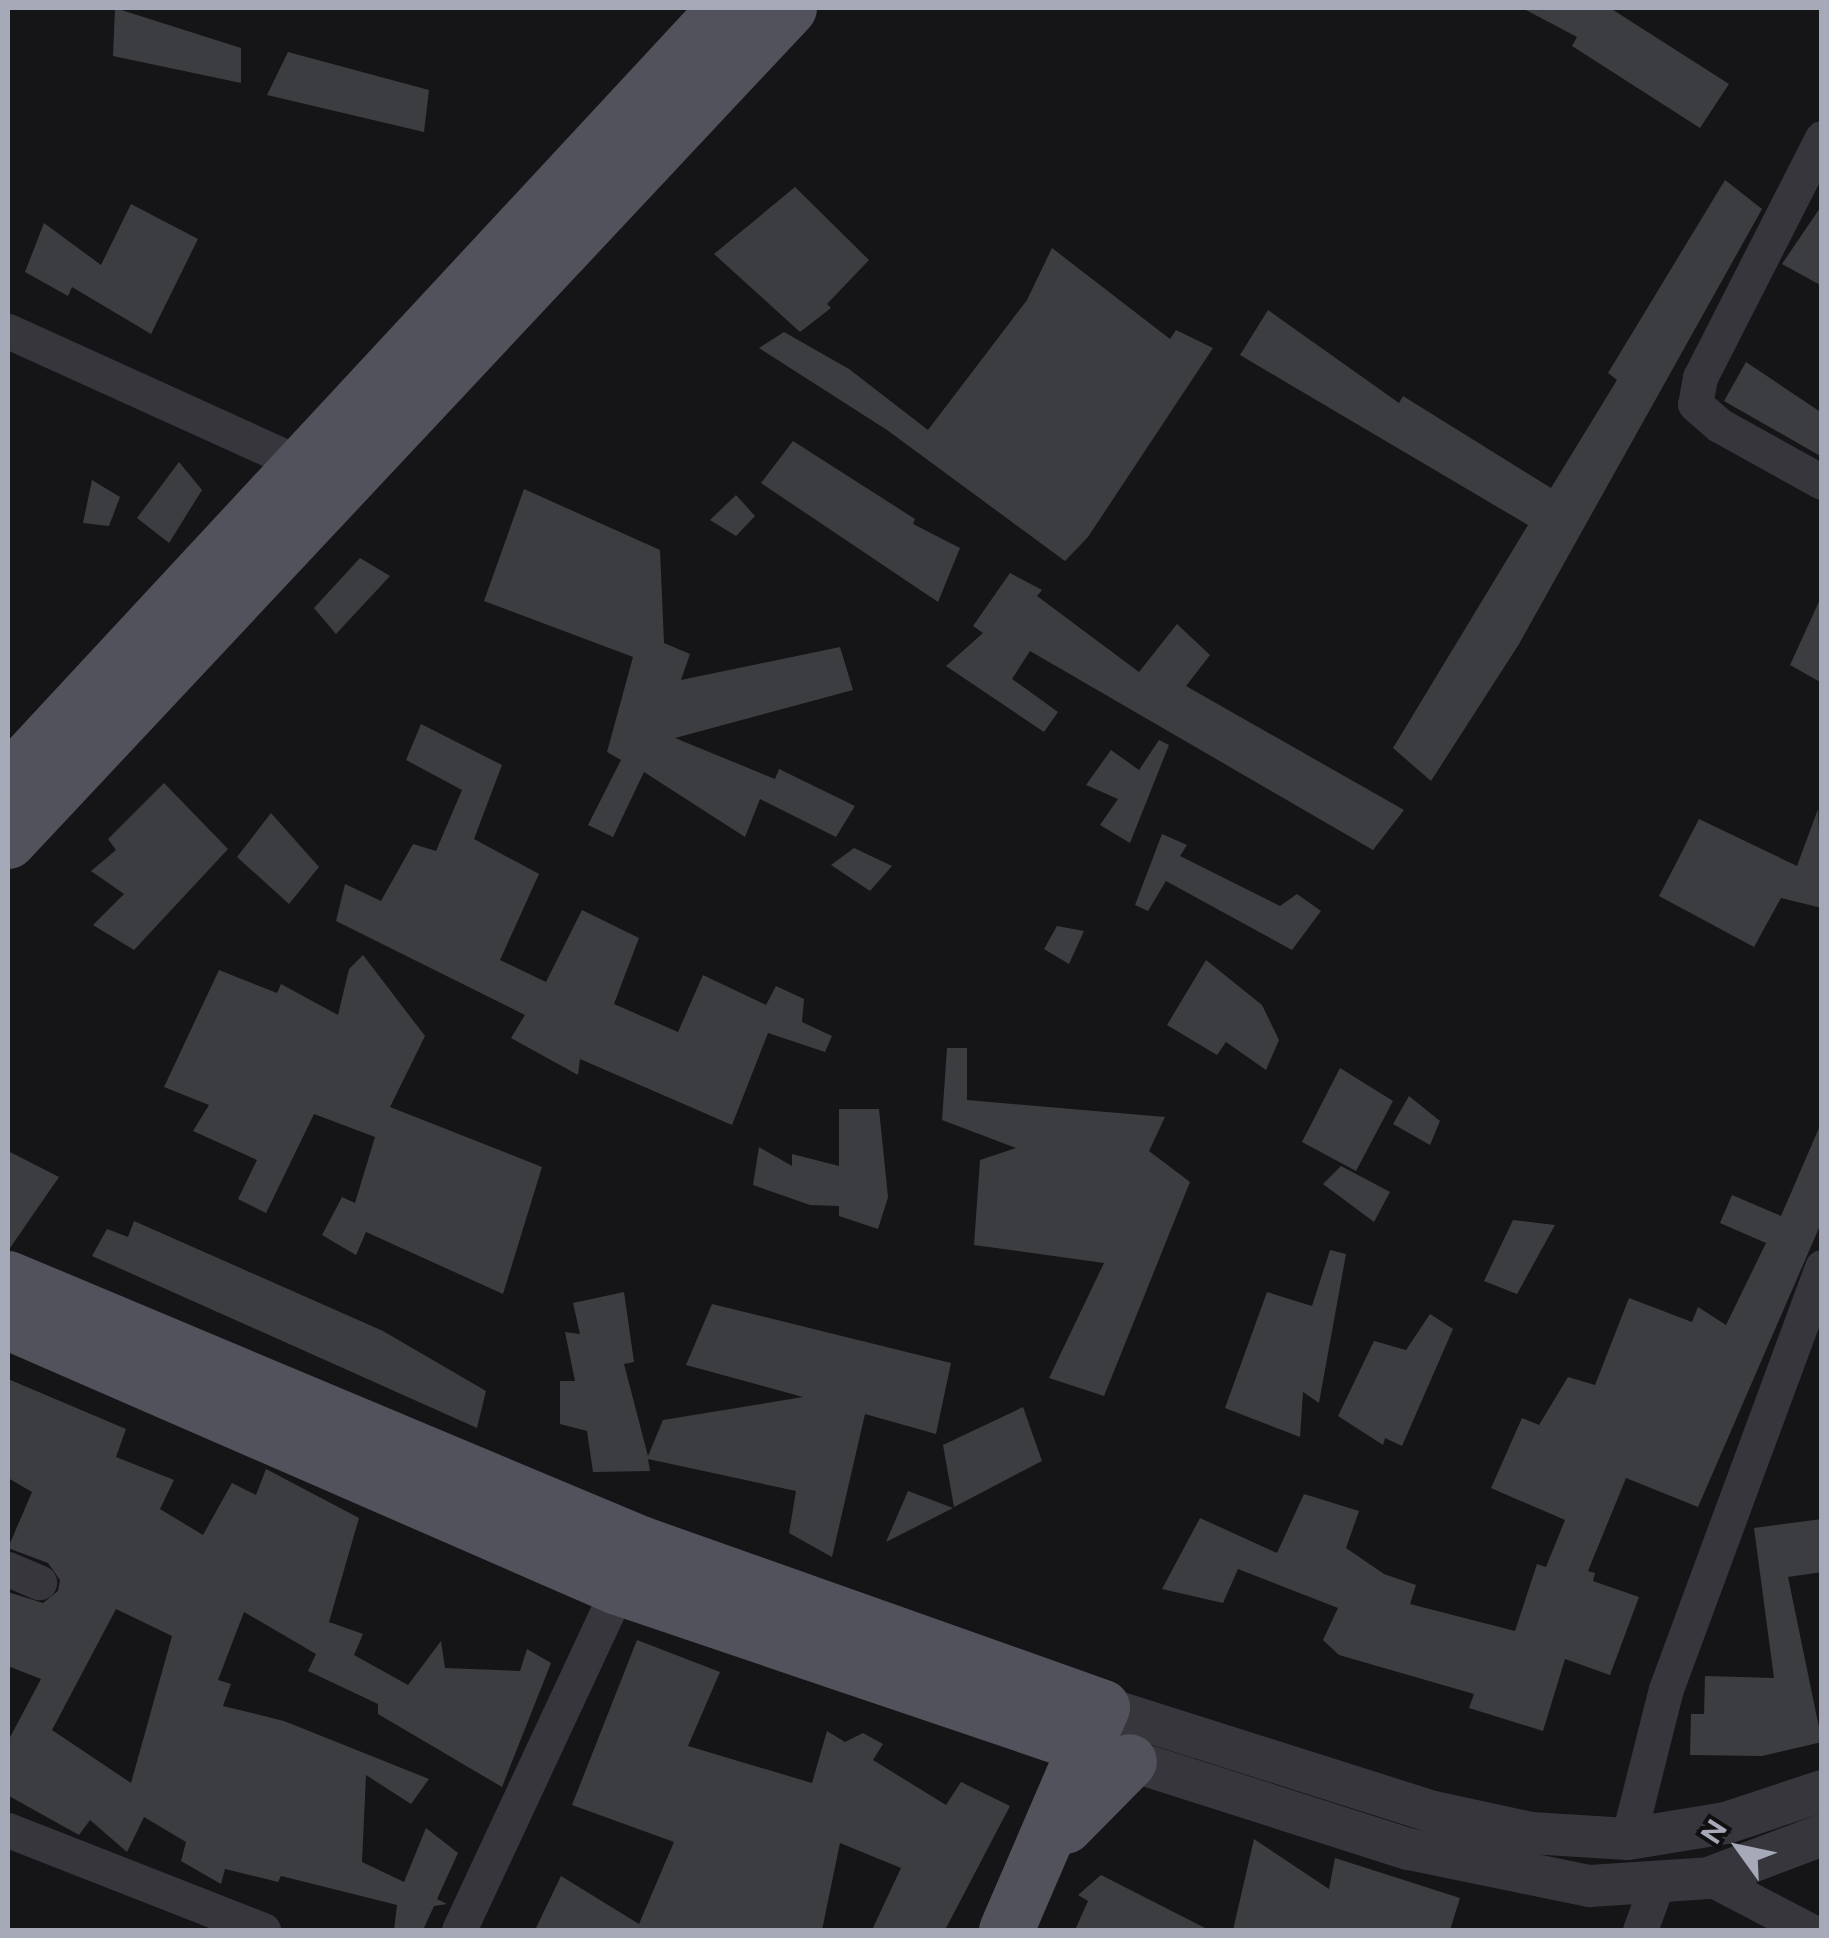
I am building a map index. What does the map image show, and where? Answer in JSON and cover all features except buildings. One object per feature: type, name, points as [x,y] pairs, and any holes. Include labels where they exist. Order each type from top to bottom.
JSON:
[{"type":"main road","points":[[8,841],[319,473],[724,8]]},
{"type":"main road","points":[[8,780],[789,8]]},
{"type":"main road","points":[[8,1278],[628,1565],[1106,1738]]},
{"type":"main road","points":[[8,1322],[628,1565],[1028,1728],[1106,1738]]},
{"type":"main road","points":[[1028,1728],[1045,1846]]},
{"type":"main road","points":[[1006,1930],[1045,1846],[1106,1738]]},
{"type":"street","points":[[1822,138],[1700,378],[1695,404],[1719,425],[1822,482]]},
{"type":"street","points":[[8,331],[319,473]]},
{"type":"street","points":[[1628,1839],[1666,1689],[1822,1267]]},
{"type":"street","points":[[458,1930],[628,1565]]},
{"type":"street","points":[[1106,1738],[1530,1833],[1628,1839],[1726,1823],[1822,1791]]},
{"type":"street","points":[[1106,1738],[1409,1849],[1590,1886],[1709,1878],[1822,1836]]},
{"type":"street","points":[[8,1830],[262,1930]]},
{"type":"street","points":[[1709,1878],[1808,1930]]},
{"type":"street","points":[[1640,1930],[1657,1884]]}]
